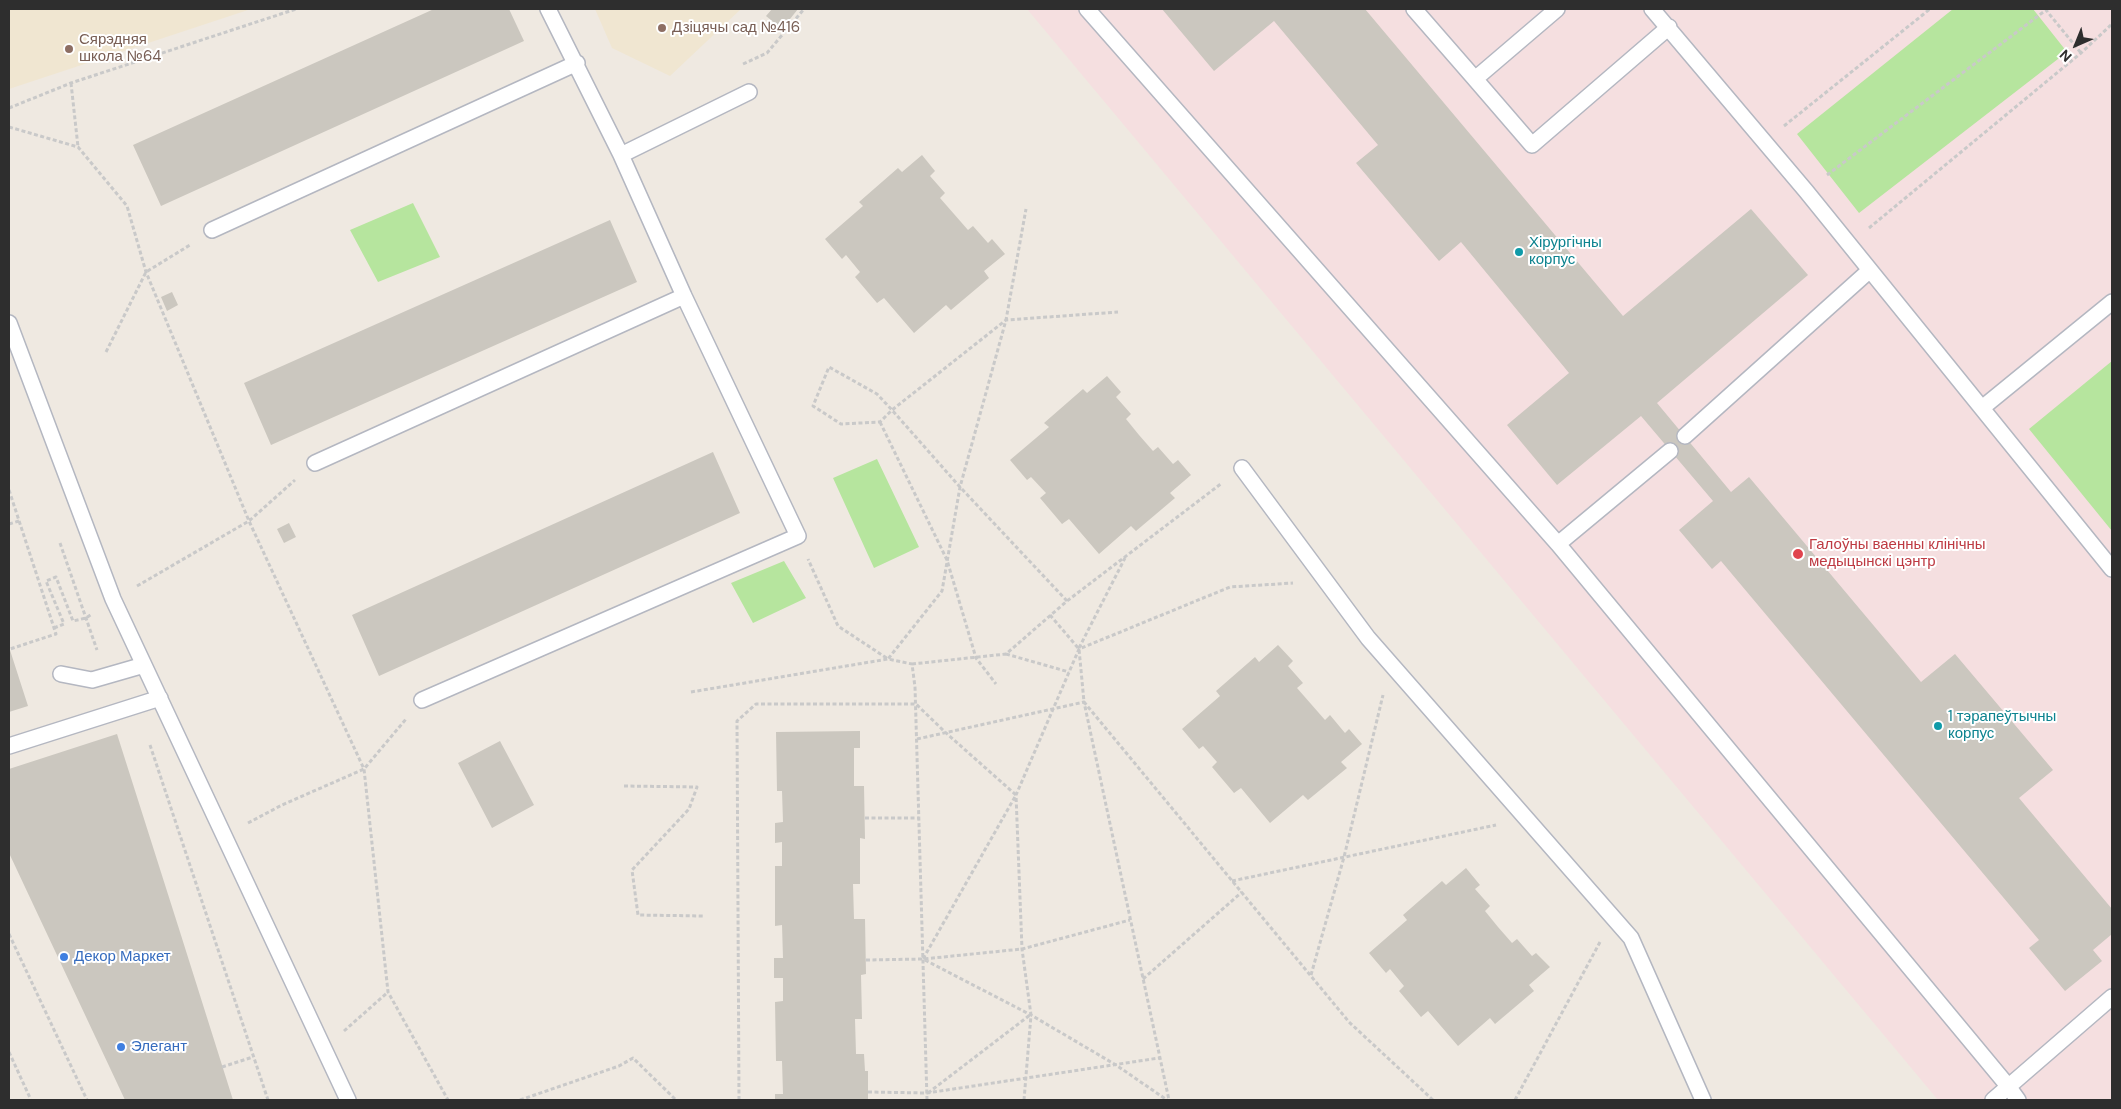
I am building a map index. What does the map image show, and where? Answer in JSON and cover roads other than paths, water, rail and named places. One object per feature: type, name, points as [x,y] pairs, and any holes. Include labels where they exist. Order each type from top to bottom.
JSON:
[{"type":"lane","points":[[422,700],[798,536],[684,296],[621,155],[577,63],[548,9]]},
{"type":"lane","points":[[1087,9],[1558,544],[2018,1100]]},
{"type":"lane","points":[[1414,9],[1532,145],[1669,27]]},
{"type":"lane","points":[[1475,80],[1557,9]]},
{"type":"lane","points":[[1652,9],[1806,191],[2112,569]]},
{"type":"lane","points":[[212,230],[577,63]]},
{"type":"lane","points":[[621,155],[749,92]]},
{"type":"lane","points":[[1685,436],[1870,270]]},
{"type":"lane","points":[[314,463],[684,296]]},
{"type":"lane","points":[[1982,408],[2112,302]]},
{"type":"lane","points":[[9,323],[113,599],[348,1100]]},
{"type":"lane","points":[[1558,544],[1670,451]]},
{"type":"lane","points":[[1242,468],[1368,638],[1632,938],[1703,1100]]},
{"type":"lane","points":[[61,674],[92,680],[144,665]]},
{"type":"lane","points":[[9,746],[160,698]]},
{"type":"lane","points":[[1993,1100],[2112,997]]},
{"type":"place","name":"Дзіцячы сад №416","points":[[662,28]]},
{"type":"place","name":"Сярэдняя школа №64","points":[[69,49]]},
{"type":"place","name":"Хірургічны корпус","points":[[1519,252]]},
{"type":"place","name":"Галоўны ваенны клінічны медыцынскі цэнтр","points":[[1798,554]]},
{"type":"place","name":"1 тэрапеўтычны корпус","points":[[1938,726]]},
{"type":"place","name":"Декор Маркет","points":[[64,957]]},
{"type":"place","name":"Элегант","points":[[121,1047]]}]
